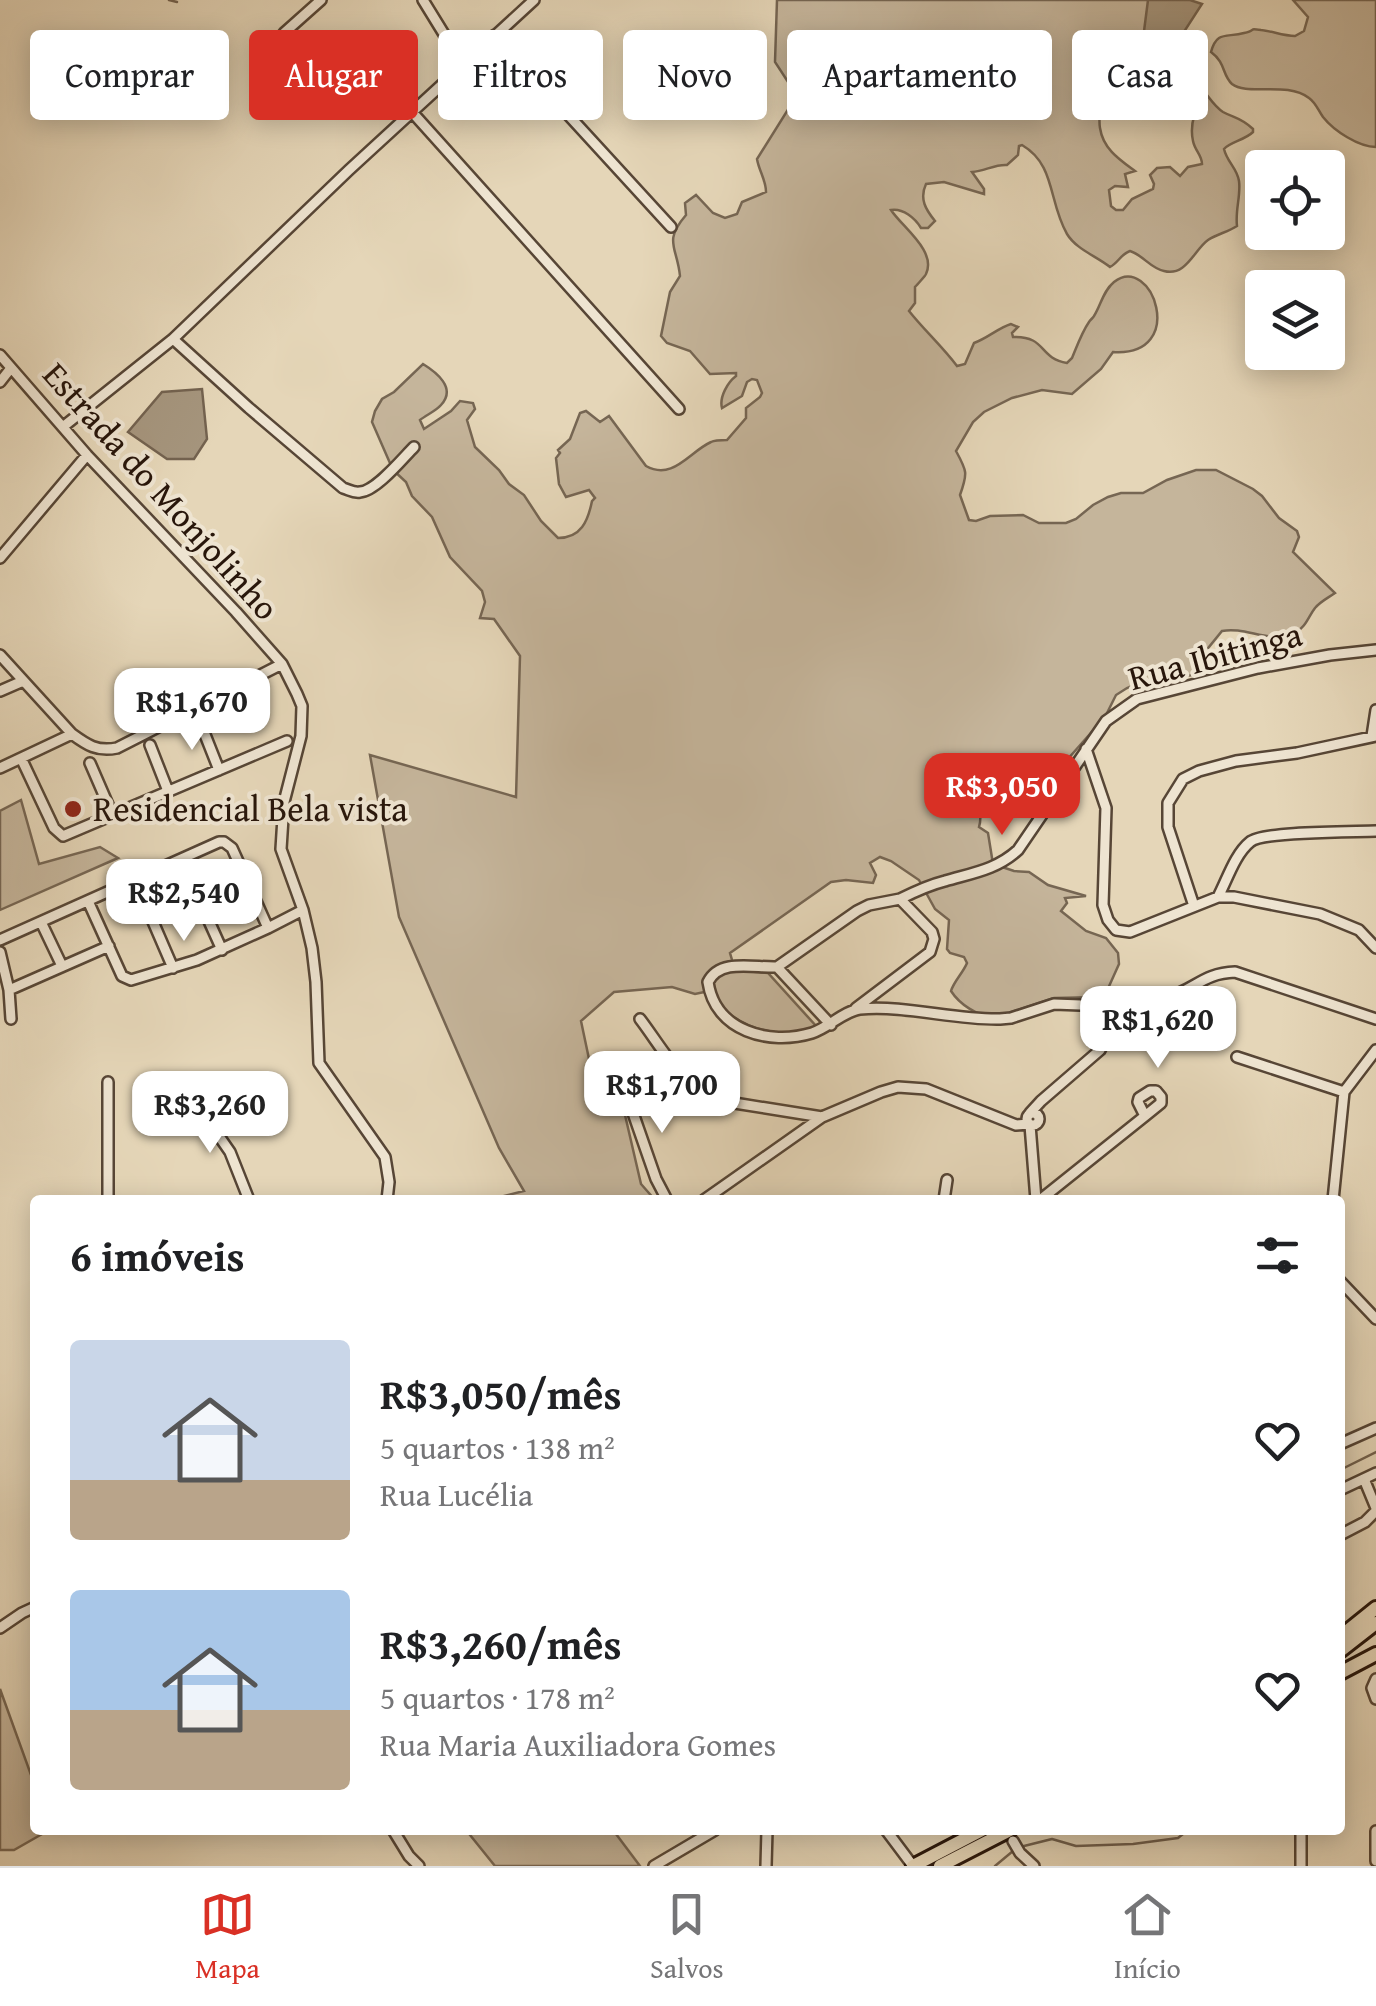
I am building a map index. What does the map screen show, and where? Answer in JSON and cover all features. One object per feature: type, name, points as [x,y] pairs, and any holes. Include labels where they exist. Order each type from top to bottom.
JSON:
[{"type":"highway","points":[[1345,1633],[1376,1608]]},
{"type":"highway","points":[[1345,1647],[1376,1623]]},
{"type":"highway","points":[[1345,1671],[1376,1654]]},
{"type":"highway","points":[[913,1866],[972,1835]]},
{"type":"highway","points":[[947,1864],[1014,1842]]},
{"type":"street","points":[[288,30],[321,0]]},
{"type":"street","points":[[423,0],[441,30]]},
{"type":"street","points":[[501,30],[534,0]]},
{"type":"street","points":[[418,106],[438,88]]},
{"type":"street","points":[[418,119],[679,408]]},
{"type":"street","points":[[64,426],[174,339],[404,120]]},
{"type":"street","points":[[573,120],[671,227]]},
{"type":"street","points":[[174,339],[343,488],[354,492],[372,488],[414,447]]},
{"type":"street","name":"Estrada do Monjolinho","points":[[0,355],[282,664],[302,706],[301,736],[284,802],[281,848],[303,910],[314,964],[320,1063],[384,1157],[388,1195]]},
{"type":"street","points":[[0,382],[12,368]]},
{"type":"street","points":[[0,558],[88,454]]},
{"type":"street","name":"Rua Ibitinga","points":[[776,967],[857,911],[1006,861],[1018,850],[1106,721],[1137,699],[1258,668],[1376,650]]},
{"type":"street","points":[[0,655],[72,734],[95,748],[117,748],[282,664]]},
{"type":"street","points":[[0,690],[24,680]]},
{"type":"street","points":[[1194,906],[1168,827],[1168,804],[1183,779],[1236,761],[1374,736],[1376,710]]},
{"type":"street","points":[[200,722],[219,770]]},
{"type":"street","points":[[0,768],[72,734]]},
{"type":"street","points":[[21,758],[54,828],[68,836],[286,741]]},
{"type":"street","points":[[150,745],[168,791]]},
{"type":"street","points":[[1086,749],[1106,808],[1103,905],[1116,930],[1130,932],[1218,896],[1320,914],[1359,930],[1376,948]]},
{"type":"street","points":[[90,762],[112,816]]},
{"type":"street","points":[[1070,776],[1096,780]]},
{"type":"street","points":[[1218,896],[1238,858],[1254,838],[1376,831]]},
{"type":"street","points":[[0,940],[219,842],[229,844],[268,928]]},
{"type":"street","points":[[181,859],[222,950]]},
{"type":"street","points":[[135,880],[172,968]]},
{"type":"street","points":[[831,1024],[776,967],[731,966],[720,969],[708,982],[715,1006],[736,1025],[763,1036],[814,1033],[831,1024],[855,1009],[930,952],[932,932],[900,899]]},
{"type":"street","points":[[88,900],[122,976],[128,979],[222,950],[303,910]]},
{"type":"street","points":[[41,922],[62,966]]},
{"type":"street","points":[[9,990],[109,946]]},
{"type":"street","points":[[0,952],[11,1019]]},
{"type":"street","points":[[855,1009],[985,1020],[1011,1018],[1054,1004],[1107,1006],[1166,998],[1211,975],[1235,972],[1376,1019]]},
{"type":"street","points":[[879,990],[894,1010]]},
{"type":"street","points":[[1038,1195],[1032,1119],[1041,1100],[1100,1050],[1107,1006]]},
{"type":"street","points":[[640,1019],[691,1086],[706,1096],[722,1102],[822,1117]]},
{"type":"street","points":[[1333,1195],[1344,1092],[1376,1050]]},
{"type":"street","points":[[1237,1057],[1344,1092]]},
{"type":"street","points":[[108,1082],[108,1195]]},
{"type":"street","points":[[624,1087],[664,1195]]},
{"type":"street","points":[[711,1195],[822,1117],[881,1092],[911,1087],[1020,1126],[1032,1119]]},
{"type":"street","points":[[187,1100],[230,1152],[248,1195]]},
{"type":"street","points":[[1044,1195],[1145,1116]]},
{"type":"street","points":[[945,1195],[947,1180]]},
{"type":"street","points":[[1345,1286],[1376,1319]]},
{"type":"street","points":[[1345,1442],[1376,1428]]},
{"type":"street","points":[[1345,1488],[1376,1473]]},
{"type":"street","points":[[1345,1532],[1365,1522],[1376,1510],[1364,1479]]},
{"type":"street","points":[[0,1628],[30,1608]]},
{"type":"street","points":[[1376,1680],[1372,1688],[1376,1699]]},
{"type":"street","points":[[1376,1831],[1376,1860]]},
{"type":"street","points":[[397,1835],[419,1866]]},
{"type":"street","points":[[654,1866],[707,1835]]},
{"type":"street","points":[[766,1866],[767,1835]]},
{"type":"street","points":[[890,1835],[913,1866]]},
{"type":"street","points":[[1301,1835],[1301,1866]]},
{"type":"street","points":[[1014,1842],[1034,1866]]},
{"type":"shaded area","points":[[777,0],[1163,0],[1154,30],[1072,30],[1072,120],[1100,120],[1105,142],[1135,171],[1125,174],[1128,187],[1115,186],[1109,190],[1111,206],[1123,210],[1132,199],[1153,189],[1150,175],[1157,168],[1170,167],[1180,176],[1188,167],[1202,164],[1192,136],[1193,120],[1208,120],[1208,96],[1219,109],[1253,129],[1250,135],[1224,149],[1239,181],[1237,226],[1208,240],[1189,262],[1172,272],[1159,269],[1130,251],[1110,267],[1067,234],[1041,163],[1022,145],[1007,165],[972,172],[984,194],[944,182],[926,184],[924,204],[935,221],[928,228],[921,228],[904,212],[891,210],[927,257],[926,274],[915,287],[915,303],[909,311],[957,366],[965,364],[974,343],[1011,324],[1018,327],[1013,337],[1032,340],[1051,357],[1067,363],[1107,290],[1114,282],[1128,277],[1141,281],[1156,308],[1157,324],[1151,339],[1136,349],[1113,352],[1101,369],[1072,394],[1042,390],[1012,398],[973,422],[956,451],[965,472],[960,495],[969,520],[1023,515],[1039,523],[1066,523],[1108,497],[1143,493],[1196,470],[1216,470],[1253,489],[1279,518],[1297,531],[1299,537],[1293,552],[1335,593],[1317,606],[1299,631],[1286,636],[1222,631],[1205,652],[1195,675],[1142,682],[1116,695],[1105,717],[1066,761],[1039,763],[979,788],[979,827],[988,833],[993,864],[1029,872],[1048,885],[1086,896],[1065,898],[1067,903],[1061,911],[1086,931],[1106,938],[1118,953],[1119,964],[1106,993],[1100,997],[1054,998],[993,1018],[969,1009],[951,991],[967,963],[964,957],[947,949],[949,920],[935,909],[919,880],[880,857],[870,863],[876,875],[873,883],[831,882],[730,953],[735,970],[768,973],[817,1027],[779,1033],[752,1027],[729,1013],[714,990],[695,994],[672,987],[614,992],[581,1021],[597,1097],[625,1115],[641,1184],[651,1195],[508,1195],[524,1191],[499,1148],[399,917],[370,755],[516,797],[520,656],[494,619],[480,618],[485,602],[482,591],[450,557],[432,517],[393,470],[372,422],[382,399],[423,364],[439,376],[447,393],[439,407],[420,420],[424,429],[460,401],[473,403],[475,409],[467,420],[475,447],[524,495],[558,538],[578,532],[595,498],[589,490],[566,497],[559,484],[556,458],[558,450],[570,439],[580,413],[586,411],[600,422],[609,416],[646,466],[664,470],[711,442],[727,440],[746,418],[746,408],[762,393],[757,380],[752,379],[742,396],[722,408],[723,395],[736,373],[710,374],[690,351],[667,343],[661,336],[670,292],[680,276],[673,238],[686,215],[685,203],[696,195],[713,213],[725,218],[737,214],[742,202],[766,192],[757,159],[787,111],[787,120],[1052,120],[1052,30],[787,30],[787,80],[775,62]]},
{"type":"shaded area","points":[[1148,0],[1190,0],[1202,4],[1185,30],[1144,30]]},
{"type":"shaded area","points":[[1293,0],[1376,0],[1376,147],[1340,133],[1300,93],[1232,84],[1211,52],[1223,36],[1253,29],[1295,36],[1304,31],[1308,17]]},
{"type":"shaded area","points":[[202,389],[207,439],[194,459],[167,459],[128,432],[162,392]]},
{"type":"shaded area","points":[[21,800],[39,864],[100,847],[118,858],[0,910],[0,811]]},
{"type":"shaded area","points":[[0,1689],[30,1772],[30,1835],[40,1835],[14,1850],[0,1850]]},
{"type":"shaded area","points":[[470,1835],[617,1835],[640,1866],[495,1866]]},
{"type":"waterway","points":[[169,0],[177,2]]},
{"type":"waterway","points":[[1345,1468],[1376,1452]]},
{"type":"waterway","points":[[1020,1847],[1052,1839],[1076,1846],[1133,1844],[1182,1835]]},
{"type":"waterway","points":[[995,1866],[1013,1851]]},
{"type":"place","name":"Residencial Bela vista","points":[[73,809]]}]
